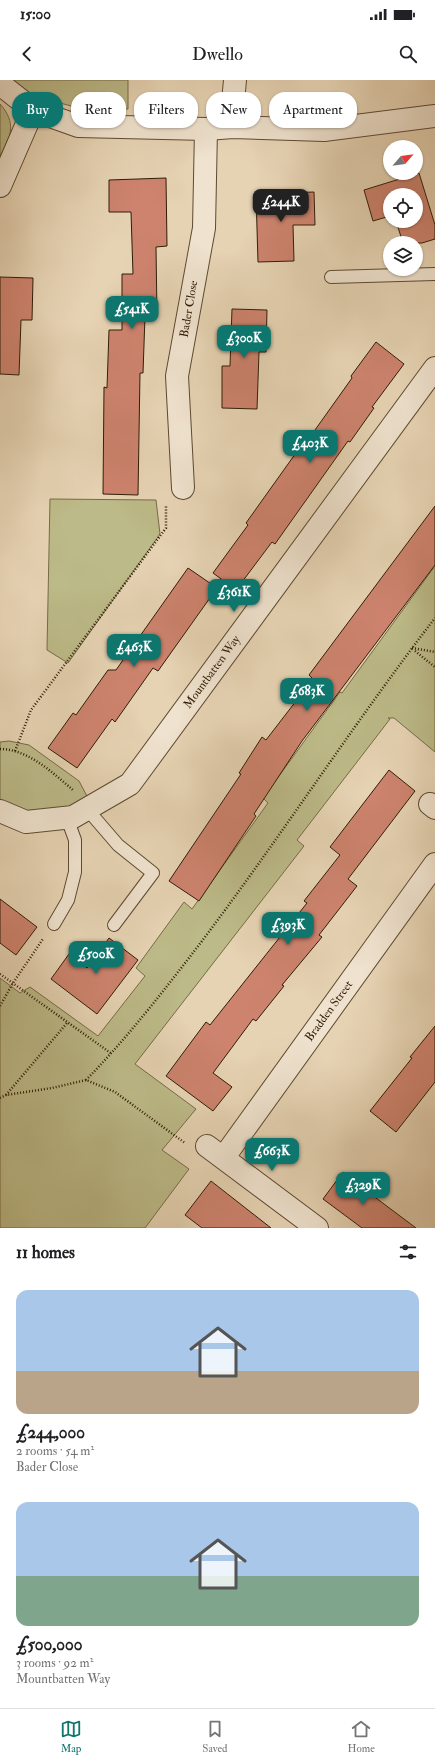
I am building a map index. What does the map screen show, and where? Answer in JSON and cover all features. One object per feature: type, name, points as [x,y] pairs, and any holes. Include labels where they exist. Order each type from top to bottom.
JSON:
[{"type":"street","points":[[234,92],[235,80]]},
{"type":"street","points":[[0,84],[12,93]]},
{"type":"street","points":[[63,121],[78,126],[206,129],[233,127],[324,130],[435,116]]},
{"type":"street","points":[[0,186],[25,128]]},
{"type":"street","name":"Bader Close","points":[[183,488],[177,376],[204,228],[206,129]]},
{"type":"street","name":"Mountbatten Way","points":[[0,811],[26,822],[73,817],[130,784],[435,368]]},
{"type":"street","name":"Bradden Street","points":[[216,1151],[435,864]]},
{"type":"street","points":[[216,1151],[317,1228]]},
{"type":"lane","points":[[331,277],[435,274]]},
{"type":"lane","points":[[87,809],[118,845],[153,872],[114,925]]},
{"type":"lane","points":[[54,924],[68,900],[75,872],[74,840],[67,818]]},
{"type":"path","points":[[15,751],[30,710],[166,528],[166,499],[183,488]]},
{"type":"path","points":[[0,1098],[6,1095],[52,1088],[86,1080],[112,1054],[146,1015],[230,903],[435,618]]},
{"type":"path","points":[[412,648],[435,652]]},
{"type":"path","points":[[415,651],[435,666]]},
{"type":"path","points":[[0,749],[15,751],[47,768],[73,791],[87,809]]},
{"type":"path","points":[[0,1006],[12,983],[54,924]]},
{"type":"path","points":[[0,974],[112,1054]]},
{"type":"path","points":[[6,1095],[67,1023]]},
{"type":"path","points":[[86,1080],[115,1092],[192,1147],[216,1151]]},
{"type":"shaded area","points":[[13,80],[128,80],[128,109],[126,109],[126,92],[71,92],[71,106],[63,104],[63,92],[29,92]]},
{"type":"shaded area","points":[[0,104],[9,117],[10,130],[7,143],[0,156]]},
{"type":"shaded area","points":[[50,499],[156,500],[160,534],[68,663],[47,650]]},
{"type":"shaded area","points":[[435,566],[435,752],[394,718],[388,718],[390,719],[297,840],[304,846],[135,1064],[196,1109],[162,1150],[189,1169],[145,1228],[0,1228],[0,978],[20,993],[30,987],[98,1036],[145,976],[136,968],[184,902],[192,909],[268,803],[263,798],[340,692],[342,693]]},
{"type":"shaded area","points":[[9,741],[29,745],[79,781],[89,800],[77,807],[60,811],[33,812],[0,800],[0,742]]},
{"type":"building","points":[[166,178],[167,246],[156,247],[157,316],[145,316],[143,373],[140,373],[138,495],[103,494],[104,387],[107,388],[109,330],[122,330],[122,274],[133,274],[131,212],[109,212],[109,180]]},
{"type":"building","points":[[396,180],[421,180],[435,225],[435,239],[423,243],[423,236],[401,236],[398,228],[423,228],[423,188],[383,188],[383,218],[373,221],[364,190]]},
{"type":"building","points":[[314,192],[315,225],[293,225],[294,261],[258,262],[256,194]]},
{"type":"building","points":[[0,277],[33,278],[32,320],[21,320],[19,375],[0,374]]},
{"type":"building","points":[[232,309],[267,310],[266,352],[259,352],[257,409],[222,408],[222,366],[230,366]]},
{"type":"building","points":[[376,342],[404,364],[372,407],[374,408],[350,442],[348,441],[275,544],[272,542],[236,590],[213,573],[248,525],[246,523],[308,436],[310,437]]},
{"type":"building","points":[[435,506],[435,565],[302,741],[254,814],[256,816],[199,901],[169,881],[241,774],[239,773],[262,737],[266,740],[313,679],[309,675]]},
{"type":"building","points":[[188,568],[217,588],[158,671],[153,668],[115,722],[112,719],[77,768],[48,748],[73,713],[76,715],[108,670],[116,670]]},
{"type":"building","points":[[389,770],[415,791],[348,879],[357,886],[319,935],[322,937],[282,985],[284,986],[256,1021],[253,1019],[213,1073],[232,1087],[213,1111],[166,1076],[206,1022],[210,1025],[307,903],[304,901],[340,855],[330,847]]},
{"type":"building","points":[[0,899],[37,927],[16,955],[0,943]]},
{"type":"building","points":[[109,938],[138,960],[97,1014],[51,979],[69,954],[87,968]]},
{"type":"building","points":[[435,1026],[435,1082],[396,1132],[370,1111]]},
{"type":"building","points":[[343,1172],[416,1228],[362,1228],[323,1199]]},
{"type":"building","points":[[211,1181],[271,1228],[202,1228],[185,1215]]}]
